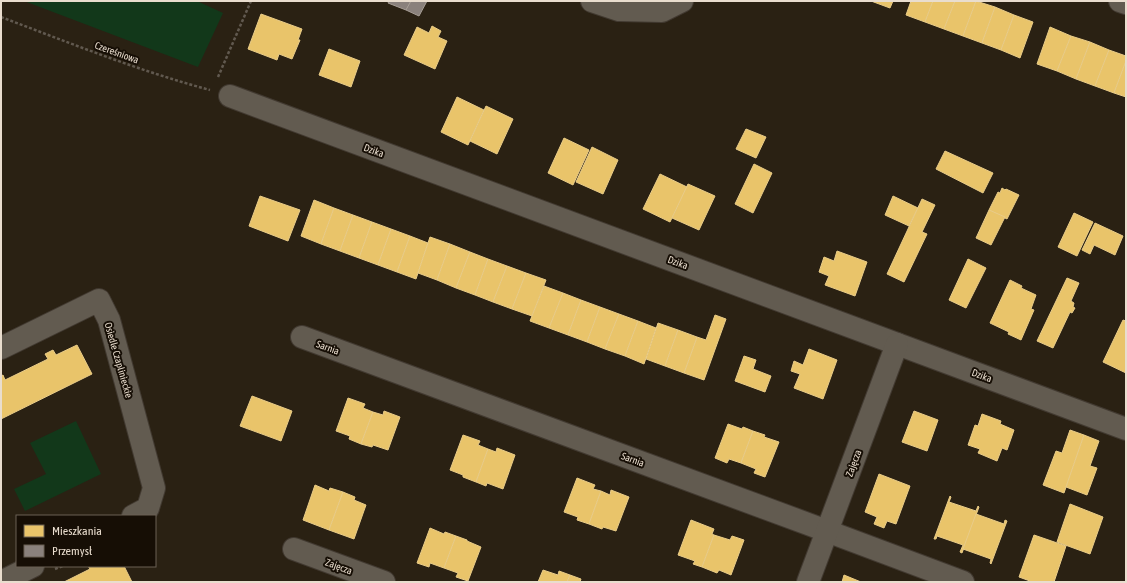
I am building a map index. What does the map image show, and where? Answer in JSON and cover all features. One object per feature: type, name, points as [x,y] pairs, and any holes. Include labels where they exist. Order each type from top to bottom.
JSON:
[{"type":"street","points":[[592,1],[619,10],[662,11],[682,1]]},
{"type":"street","points":[[1120,1],[1126,3]]},
{"type":"street","name":"Dzika","points":[[221,93],[1126,429]]},
{"type":"street","name":"Osiedle Czaplinieckie","points":[[1,348],[99,300],[109,320],[154,488],[148,508],[135,515]]},
{"type":"street","name":"Sarnia","points":[[302,337],[963,582]]},
{"type":"street","name":"Zajęcza","points":[[808,582],[897,344]]},
{"type":"street","name":"Zajęcza","points":[[294,549],[384,582]]},
{"type":"street","points":[[1,582],[31,567]]},
{"type":"path","points":[[221,93],[251,1]]},
{"type":"path","name":"Czereśniowa","points":[[1,17],[122,62],[184,83],[221,93]]},
{"type":"green space","points":[[24,1],[197,1],[223,13],[198,67]]},
{"type":"green space","points":[[76,421],[101,474],[25,511],[14,489],[46,474],[30,443]]},
{"type":"building: Mieszkania","points":[[871,1],[893,1],[890,8]]},
{"type":"building: Mieszkania","points":[[911,1],[933,1],[925,22],[906,15]]},
{"type":"building: Mieszkania","points":[[933,1],[955,1],[944,29],[925,22]]},
{"type":"building: Mieszkania","points":[[955,1],[976,1],[963,36],[944,29]]},
{"type":"building: Mieszkania","points":[[976,1],[995,7],[982,43],[963,36]]},
{"type":"building: Mieszkania","points":[[995,7],[1014,15],[1001,50],[982,43]]},
{"type":"building: Mieszkania","points":[[261,14],[302,29],[298,40],[300,40],[292,59],[279,54],[277,60],[248,49]]},
{"type":"building: Mieszkania","points":[[1014,15],[1033,22],[1020,58],[1001,50]]},
{"type":"building: Mieszkania","points":[[432,26],[441,31],[438,37],[447,41],[435,69],[404,55],[417,27],[429,33]]},
{"type":"building: Mieszkania","points":[[1050,27],[1071,36],[1057,71],[1037,64]]},
{"type":"building: Mieszkania","points":[[1071,36],[1090,42],[1076,79],[1057,71]]},
{"type":"building: Mieszkania","points":[[1090,42],[1109,50],[1095,86],[1076,79]]},
{"type":"building: Mieszkania","points":[[329,49],[360,61],[351,87],[319,75]]},
{"type":"building: Mieszkania","points":[[1109,50],[1126,56],[1126,61],[1114,93],[1095,86]]},
{"type":"building: Mieszkania","points":[[1126,61],[1126,97],[1114,93]]},
{"type":"building: Mieszkania","points":[[457,97],[484,110],[468,145],[441,132]]},
{"type":"building: Mieszkania","points":[[486,106],[513,119],[497,154],[470,141]]},
{"type":"building: Mieszkania","points":[[746,129],[766,137],[756,158],[736,149]]},
{"type":"building: Mieszkania","points":[[564,138],[589,150],[573,185],[548,173]]},
{"type":"building: Mieszkania","points":[[592,147],[618,160],[603,194],[576,182]]},
{"type":"building: Mieszkania","points":[[945,151],[993,173],[983,193],[936,169]]},
{"type":"building: Mieszkania","points":[[754,164],[772,173],[753,213],[735,204]]},
{"type":"building: Mieszkania","points":[[660,174],[687,187],[670,222],[643,209]]},
{"type":"building: Mieszkania","points":[[688,184],[715,196],[699,230],[672,218]]},
{"type":"building: Mieszkania","points":[[1002,188],[1019,195],[1007,219],[989,210],[998,192],[1000,193]]},
{"type":"building: Mieszkania","points":[[260,196],[300,210],[288,241],[249,226]]},
{"type":"building: Mieszkania","points":[[893,196],[918,208],[909,226],[885,215]]},
{"type":"building: Mieszkania","points":[[922,199],[935,205],[922,232],[927,234],[904,282],[887,274]]},
{"type":"building: Mieszkania","points":[[314,200],[334,208],[321,244],[301,236]]},
{"type":"building: Mieszkania","points":[[334,208],[353,215],[340,251],[321,244]]},
{"type":"building: Mieszkania","points":[[989,210],[1005,217],[991,245],[976,238]]},
{"type":"building: Mieszkania","points":[[1074,213],[1093,222],[1077,256],[1058,247]]},
{"type":"building: Mieszkania","points":[[353,215],[372,222],[359,258],[340,251]]},
{"type":"building: Mieszkania","points":[[372,222],[391,229],[378,265],[359,258]]},
{"type":"building: Mieszkania","points":[[1095,223],[1123,236],[1115,255],[1094,245],[1090,254],[1082,250]]},
{"type":"building: Mieszkania","points":[[391,229],[410,236],[397,272],[378,265]]},
{"type":"building: Mieszkania","points":[[410,236],[428,243],[416,279],[397,272]]},
{"type":"building: Mieszkania","points":[[430,237],[450,244],[437,280],[418,273]]},
{"type":"building: Mieszkania","points":[[450,244],[470,252],[456,288],[437,280]]},
{"type":"building: Mieszkania","points":[[837,251],[867,262],[855,296],[825,285],[829,276],[819,272],[824,257],[834,261]]},
{"type":"building: Mieszkania","points":[[470,252],[488,259],[475,295],[456,288]]},
{"type":"building: Mieszkania","points":[[488,259],[507,266],[493,302],[475,295]]},
{"type":"building: Mieszkania","points":[[968,259],[986,268],[966,308],[949,300]]},
{"type":"building: Mieszkania","points":[[507,266],[526,273],[512,309],[493,302]]},
{"type":"building: Mieszkania","points":[[526,273],[546,280],[532,316],[512,309]]},
{"type":"building: Mieszkania","points":[[1067,278],[1079,283],[1071,301],[1074,303],[1073,307],[1075,308],[1072,313],[1070,312],[1053,348],[1037,341]]},
{"type":"building: Mieszkania","points":[[1010,280],[1022,286],[1021,288],[1036,295],[1031,309],[1034,310],[1021,340],[1008,334],[1009,332],[990,323]]},
{"type":"building: Mieszkania","points":[[544,286],[563,293],[549,328],[530,321]]},
{"type":"building: Mieszkania","points":[[563,293],[581,300],[568,335],[549,328]]},
{"type":"building: Mieszkania","points":[[581,300],[600,307],[587,342],[568,335]]},
{"type":"building: Mieszkania","points":[[600,307],[619,314],[605,349],[587,342]]},
{"type":"building: Mieszkania","points":[[619,314],[638,321],[625,356],[605,349]]},
{"type":"building: Mieszkania","points":[[715,315],[726,319],[704,380],[684,373],[697,337],[706,340]]},
{"type":"building: Mieszkania","points":[[1123,320],[1126,321],[1126,373],[1103,362]]},
{"type":"building: Mieszkania","points":[[638,321],[656,328],[644,364],[625,356]]},
{"type":"building: Mieszkania","points":[[658,323],[678,330],[665,366],[646,359]]},
{"type":"building: Mieszkania","points":[[678,330],[697,337],[684,373],[665,366]]},
{"type":"building: Mieszkania","points":[[77,345],[92,374],[1,419],[1,376],[3,375],[5,380],[48,359],[45,354],[53,350],[56,355]]},
{"type":"building: Mieszkania","points":[[809,349],[837,360],[823,399],[794,388],[800,374],[791,371],[794,361],[803,365]]},
{"type":"building: Mieszkania","points":[[744,356],[756,360],[753,369],[771,376],[765,392],[735,381]]},
{"type":"building: Mieszkania","points":[[252,396],[292,411],[281,441],[240,426]]},
{"type":"building: Mieszkania","points":[[348,398],[365,404],[363,408],[373,412],[361,444],[349,439],[350,436],[336,431]]},
{"type":"building: Mieszkania","points":[[384,411],[400,417],[388,450],[373,445],[372,447],[361,444],[373,412],[383,415]]},
{"type":"building: Mieszkania","points":[[914,411],[938,420],[927,451],[902,442]]},
{"type":"building: Mieszkania","points":[[982,414],[1001,421],[1000,424],[1014,430],[1007,450],[1002,448],[997,461],[978,453],[980,449],[968,445],[975,425],[978,426]]},
{"type":"building: Mieszkania","points":[[728,424],[753,431],[741,463],[729,459],[727,463],[715,458]]},
{"type":"building: Mieszkania","points":[[1070,430],[1084,435],[1064,493],[1043,485],[1056,451],[1062,453]]},
{"type":"building: Mieszkania","points":[[753,431],[765,435],[764,437],[779,442],[765,477],[754,473],[756,469],[741,463]]},
{"type":"building: Mieszkania","points":[[463,435],[480,441],[478,445],[488,449],[476,482],[450,470]]},
{"type":"building: Mieszkania","points":[[1084,435],[1099,441],[1090,466],[1097,468],[1087,495],[1066,487]]},
{"type":"building: Mieszkania","points":[[497,448],[515,455],[503,489],[487,483],[486,486],[476,482],[488,449],[496,452]]},
{"type":"building: Mieszkania","points":[[879,474],[910,486],[896,524],[887,521],[884,528],[874,524],[877,517],[865,512]]},
{"type":"building: Mieszkania","points":[[577,478],[595,485],[593,489],[601,491],[589,524],[577,520],[578,517],[564,512]]},
{"type":"building: Mieszkania","points":[[315,485],[329,491],[330,488],[343,492],[329,530],[303,520]]},
{"type":"building: Mieszkania","points":[[611,490],[629,497],[616,531],[603,527],[602,529],[589,524],[601,491],[610,495]]},
{"type":"building: Mieszkania","points":[[343,492],[355,497],[354,500],[366,505],[354,539],[329,530]]},
{"type":"building: Mieszkania","points":[[950,496],[949,502],[976,511],[978,506],[979,507],[962,553],[960,552],[963,545],[937,536],[936,539],[934,539]]},
{"type":"building: Mieszkania","points":[[1070,504],[1103,517],[1090,554],[1057,542]]},
{"type":"building: Mieszkania","points":[[976,514],[1004,524],[1005,520],[1007,521],[991,564],[991,559],[963,549]]},
{"type":"building: Mieszkania","points":[[691,520],[714,529],[712,534],[714,535],[702,567],[693,564],[695,561],[678,555]]},
{"type":"building: Mieszkania","points":[[430,528],[444,534],[445,532],[456,536],[444,568],[430,563],[429,567],[417,563]]},
{"type":"building: Mieszkania","points":[[714,535],[730,540],[732,536],[744,540],[731,575],[719,570],[717,573],[702,567]]},
{"type":"building: Mieszkania","points":[[1034,535],[1066,546],[1054,582],[1030,582],[1019,577]]},
{"type":"building: Mieszkania","points":[[456,536],[481,547],[468,581],[456,577],[458,573],[444,568]]},
{"type":"building: Mieszkania","points":[[89,567],[124,567],[132,582],[64,582],[90,569]]},
{"type":"building: Mieszkania","points":[[543,570],[558,575],[559,571],[570,575],[567,582],[538,582]]},
{"type":"building: Mieszkania","points":[[570,575],[581,579],[580,582],[567,582]]},
{"type":"building: Mieszkania","points":[[844,575],[861,582],[842,582]]},
{"type":"building: Przemysł","points":[[389,1],[411,1],[406,10],[388,3]]},
{"type":"building: Przemysł","points":[[411,1],[427,1],[419,16],[406,10]]}]
